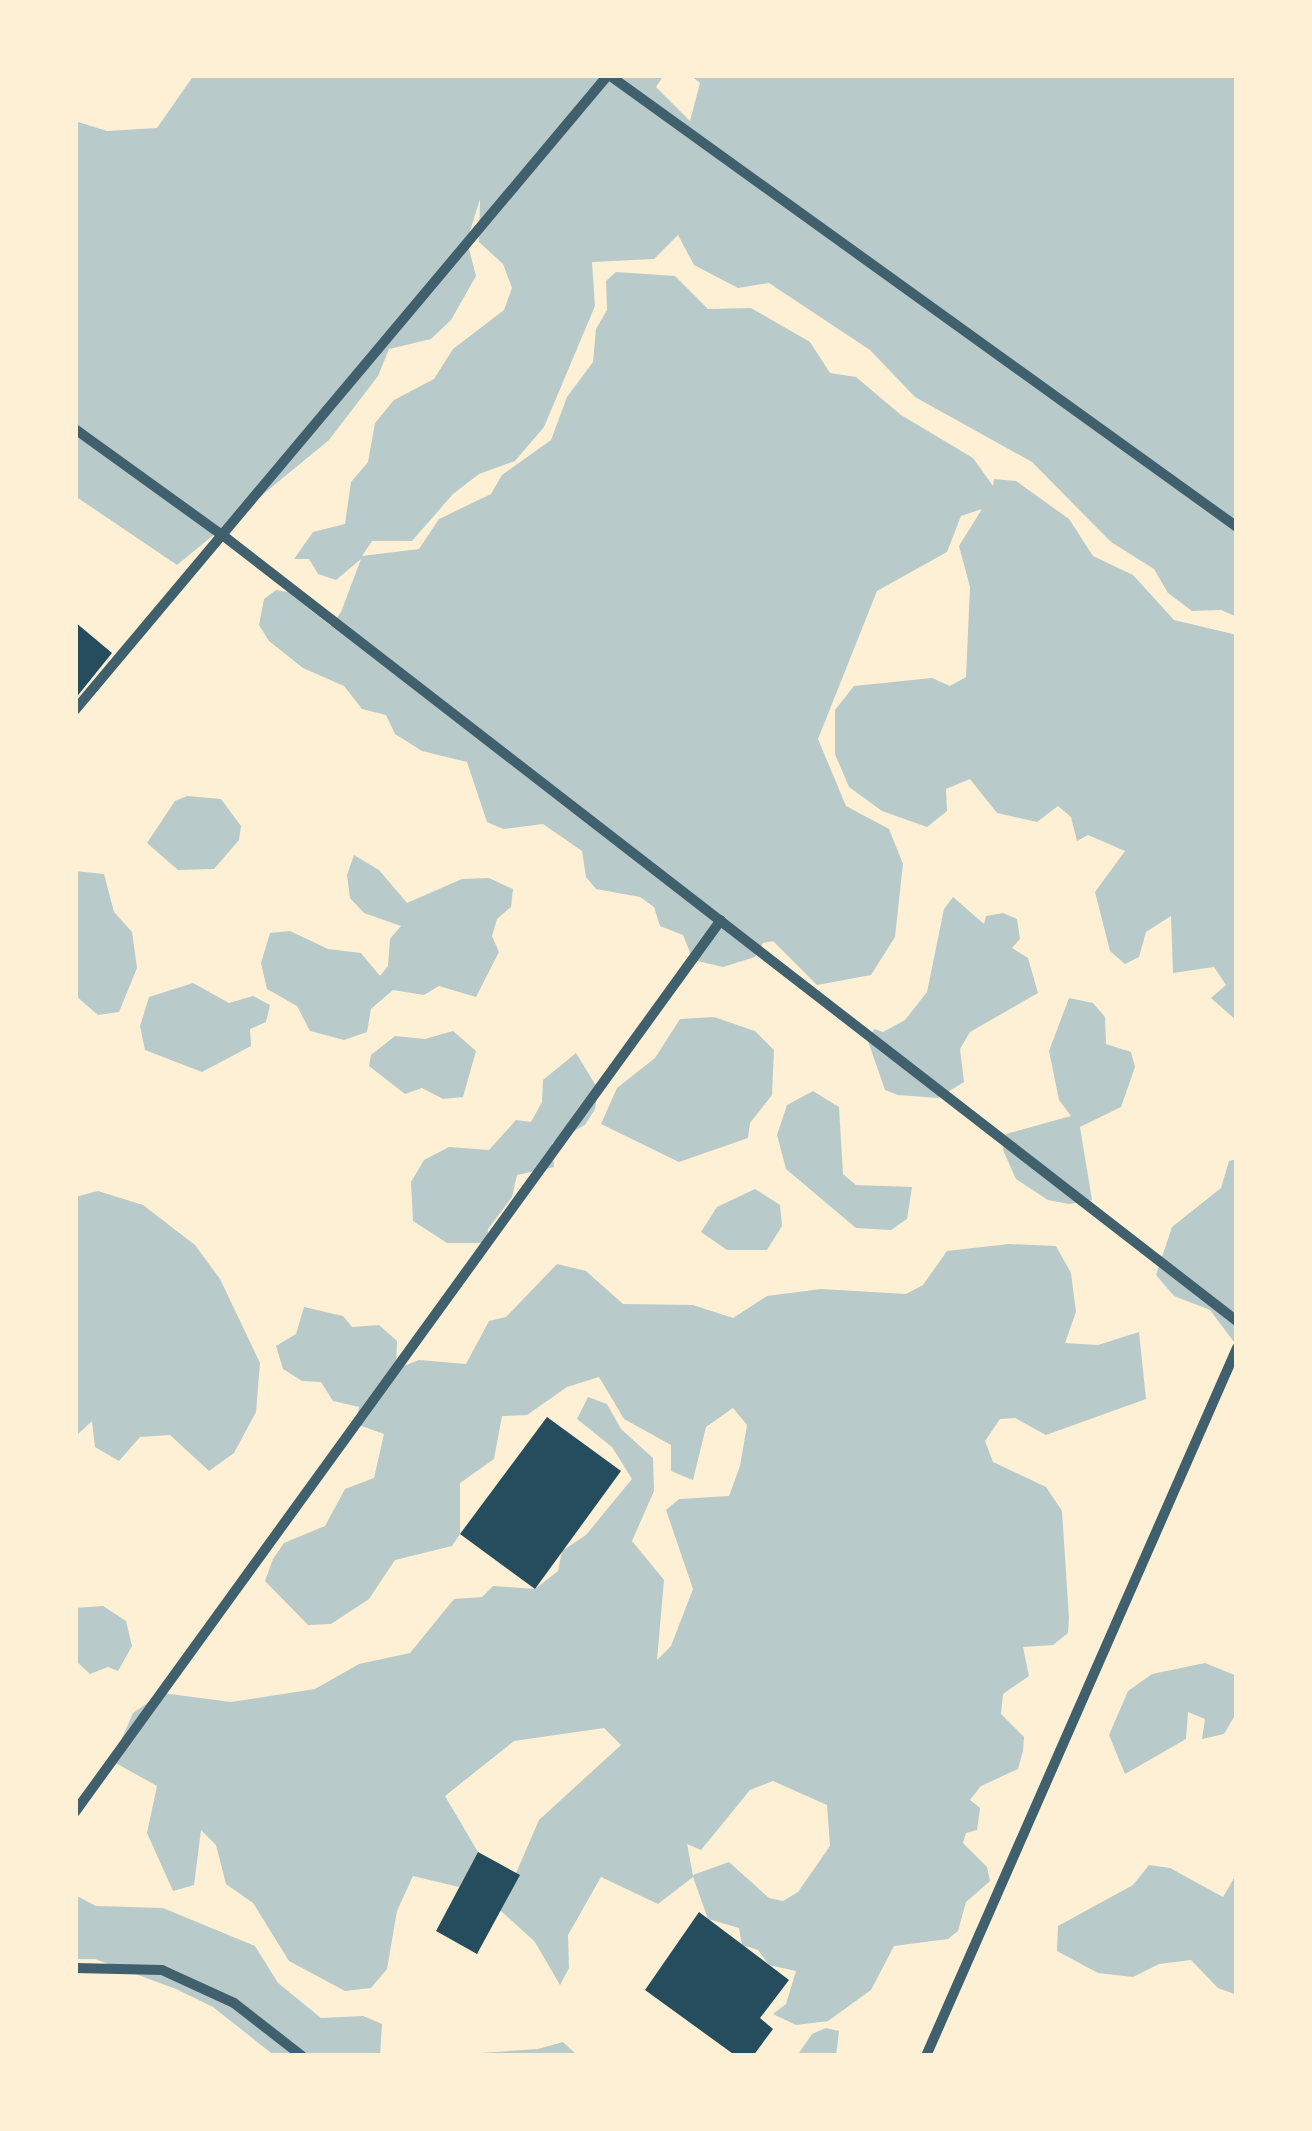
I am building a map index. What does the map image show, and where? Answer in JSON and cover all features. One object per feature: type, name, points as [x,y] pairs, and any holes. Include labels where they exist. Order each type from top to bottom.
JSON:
[{"type":"street","points":[[75,710],[225,537],[608,75],[1237,526]]},
{"type":"street","points":[[75,429],[225,537],[1237,1321]]},
{"type":"street","points":[[75,1812],[721,920]]},
{"type":"street","points":[[926,2056],[1237,1348]]},
{"type":"street","points":[[75,1968],[162,1970],[234,2003],[302,2056]]},
{"type":"shaded area","points":[[194,75],[664,75],[656,87],[690,121],[700,83],[690,75],[1237,75],[1237,617],[1221,610],[1192,611],[1168,593],[1154,569],[1111,542],[1032,462],[915,397],[870,350],[769,283],[738,288],[694,265],[678,235],[654,259],[592,262],[595,306],[544,427],[515,461],[479,474],[453,494],[412,541],[372,541],[362,556],[419,549],[439,519],[491,494],[502,475],[551,440],[567,397],[593,362],[596,329],[607,310],[606,281],[616,272],[675,276],[708,309],[751,308],[810,342],[830,373],[856,377],[901,415],[973,458],[993,486],[994,479],[1016,481],[1069,519],[1093,556],[1133,575],[1174,620],[1237,635],[1237,1021],[1211,998],[1226,985],[1214,967],[1173,973],[1171,916],[1146,932],[1139,957],[1125,964],[1110,951],[1095,892],[1125,851],[1088,835],[1077,841],[1071,817],[1058,806],[1037,822],[997,813],[970,779],[946,789],[947,811],[927,827],[882,811],[849,787],[835,754],[835,710],[854,686],[932,678],[950,686],[966,677],[970,587],[959,546],[982,509],[961,516],[947,552],[877,591],[818,739],[846,806],[889,829],[903,864],[895,937],[871,975],[817,985],[773,941],[763,943],[755,957],[723,967],[693,960],[683,935],[660,926],[654,907],[640,897],[596,889],[586,877],[582,851],[543,824],[503,829],[487,822],[467,762],[422,751],[395,734],[386,715],[362,709],[344,686],[303,668],[269,641],[259,625],[264,599],[276,590],[288,592],[331,626],[341,612],[361,559],[336,580],[318,574],[309,559],[294,559],[313,532],[345,524],[351,482],[368,462],[375,423],[394,400],[434,379],[453,349],[504,310],[512,288],[503,264],[479,242],[480,199],[467,241],[476,276],[451,320],[431,339],[389,349],[378,376],[329,440],[177,565],[75,496],[75,121],[107,131],[157,128]]},
{"type":"shaded area","points":[[187,796],[221,799],[241,826],[239,840],[214,869],[178,870],[147,843],[175,801]]},
{"type":"shaded area","points":[[354,855],[379,870],[407,903],[462,879],[489,878],[513,889],[511,907],[497,919],[492,936],[499,952],[476,997],[439,986],[424,995],[393,990],[371,1009],[367,1032],[344,1040],[310,1031],[297,1006],[267,989],[261,963],[270,933],[290,931],[328,949],[361,953],[380,976],[388,966],[390,939],[401,926],[364,913],[350,898],[347,875]]},
{"type":"shaded area","points":[[75,871],[104,874],[114,912],[132,932],[137,968],[119,1012],[98,1015],[75,995]]},
{"type":"shaded area","points":[[953,897],[984,924],[986,916],[1003,913],[1017,919],[1020,939],[1012,948],[1028,958],[1038,993],[970,1032],[960,1049],[964,1082],[938,1098],[898,1095],[885,1090],[868,1041],[874,1029],[883,1032],[905,1020],[927,992],[944,909]]},
{"type":"shaded area","points":[[193,983],[229,1003],[253,996],[270,1005],[266,1022],[250,1029],[251,1046],[202,1072],[145,1050],[140,1026],[149,997]]},
{"type":"shaded area","points":[[1069,998],[1093,1003],[1105,1017],[1106,1044],[1131,1052],[1135,1067],[1121,1107],[1080,1127],[1092,1200],[1069,1204],[1048,1200],[1016,1179],[1003,1150],[1006,1134],[1071,1116],[1059,1100],[1049,1051]]},
{"type":"shaded area","points":[[714,1017],[755,1031],[774,1050],[772,1095],[750,1123],[748,1138],[679,1162],[601,1124],[617,1088],[655,1058],[680,1019]]},
{"type":"shaded area","points":[[453,1031],[476,1051],[463,1097],[443,1099],[422,1088],[405,1094],[369,1066],[371,1055],[395,1036],[425,1039]]},
{"type":"shaded area","points":[[576,1053],[598,1089],[595,1109],[585,1125],[552,1143],[554,1167],[517,1175],[512,1197],[488,1229],[487,1243],[447,1243],[413,1221],[411,1182],[424,1160],[449,1147],[489,1150],[516,1120],[531,1122],[542,1102],[543,1080]]},
{"type":"shaded area","points":[[813,1091],[839,1107],[843,1174],[856,1185],[912,1187],[907,1219],[891,1230],[856,1228],[786,1169],[777,1135],[787,1105]]},
{"type":"shaded area","points":[[1237,1159],[1237,1346],[1210,1310],[1174,1296],[1156,1275],[1172,1227],[1221,1188],[1229,1161]]},
{"type":"shaded area","points":[[755,1189],[780,1205],[782,1226],[767,1250],[727,1250],[701,1232],[717,1207]]},
{"type":"shaded area","points":[[98,1191],[143,1205],[195,1245],[220,1279],[260,1363],[256,1412],[234,1453],[209,1471],[170,1435],[140,1437],[119,1461],[95,1447],[92,1421],[75,1437],[75,1197]]},
{"type":"shaded area","points":[[1009,1244],[1056,1246],[1071,1273],[1076,1312],[1065,1343],[1098,1345],[1139,1332],[1146,1399],[1046,1435],[1015,1418],[1000,1419],[985,1441],[993,1462],[1046,1487],[1062,1511],[1069,1618],[1068,1633],[1053,1645],[1023,1647],[1029,1676],[1003,1694],[1001,1714],[1024,1737],[1023,1751],[1018,1769],[981,1786],[970,1800],[980,1808],[977,1830],[966,1833],[963,1843],[987,1867],[990,1881],[966,1902],[958,1931],[948,1939],[894,1946],[871,1990],[828,2021],[796,2025],[773,2014],[786,2004],[796,1971],[769,1965],[758,1950],[742,1945],[739,1928],[708,1919],[693,1877],[658,1904],[601,1877],[568,1935],[569,1968],[560,1985],[535,1942],[500,1910],[539,1820],[621,1745],[604,1728],[514,1741],[445,1796],[478,1852],[459,1887],[413,1876],[397,1911],[387,1969],[371,1988],[345,1991],[289,1961],[253,1903],[226,1884],[216,1845],[201,1830],[194,1885],[173,1891],[147,1833],[157,1786],[112,1761],[133,1713],[162,1693],[231,1702],[315,1689],[359,1664],[410,1653],[454,1599],[482,1597],[493,1586],[535,1589],[558,1571],[562,1551],[586,1535],[632,1479],[612,1447],[577,1419],[588,1397],[607,1404],[621,1429],[653,1458],[654,1491],[632,1541],[664,1580],[657,1660],[671,1646],[693,1589],[666,1510],[679,1499],[729,1496],[740,1466],[747,1425],[733,1408],[706,1427],[693,1480],[671,1471],[671,1445],[624,1419],[599,1377],[567,1387],[527,1415],[502,1416],[494,1459],[460,1483],[460,1534],[452,1546],[395,1560],[369,1599],[331,1624],[308,1625],[265,1581],[273,1559],[284,1543],[325,1526],[345,1489],[374,1478],[384,1434],[356,1424],[359,1407],[333,1401],[321,1382],[302,1381],[283,1369],[276,1346],[296,1334],[304,1307],[343,1316],[352,1327],[379,1325],[397,1341],[396,1369],[419,1360],[466,1364],[489,1321],[506,1317],[557,1264],[586,1271],[623,1304],[693,1305],[733,1318],[767,1296],[821,1289],[906,1294],[923,1285],[947,1251]],"holes":[[[773,1781],[827,1805],[830,1846],[798,1892],[783,1901],[769,1898],[729,1862],[693,1875],[687,1844],[701,1850],[750,1790]]]},
{"type":"shaded area","points":[[103,1606],[126,1621],[132,1646],[118,1671],[108,1667],[90,1674],[75,1660],[75,1608]]},
{"type":"shaded area","points":[[1205,1663],[1237,1676],[1237,1712],[1224,1734],[1202,1739],[1205,1719],[1188,1712],[1186,1739],[1125,1774],[1109,1735],[1128,1691],[1152,1674]]},
{"type":"shaded area","points":[[1149,1865],[1170,1868],[1223,1897],[1237,1873],[1237,1995],[1218,1988],[1191,1960],[1159,1964],[1133,1977],[1098,1973],[1057,1951],[1058,1926],[1133,1885]]},
{"type":"shaded area","points":[[75,1895],[96,1906],[163,1908],[255,1946],[278,1983],[321,2018],[363,2016],[382,2024],[380,2056],[275,2056],[213,2007],[176,1989],[95,1959],[75,1959]]},
{"type":"shaded area","points":[[826,2028],[839,2031],[836,2056],[797,2056],[812,2034]]},
{"type":"shaded area","points":[[563,2042],[578,2056],[434,2056],[538,2049]]},
{"type":"building","points":[[75,622],[112,653],[75,699]]},
{"type":"building","points":[[547,1417],[621,1471],[535,1589],[460,1534]]},
{"type":"building","points":[[478,1852],[520,1875],[477,1954],[436,1931]]},
{"type":"building","points":[[699,1912],[789,1980],[760,2018],[773,2029],[753,2056],[736,2056],[645,1990]]}]
